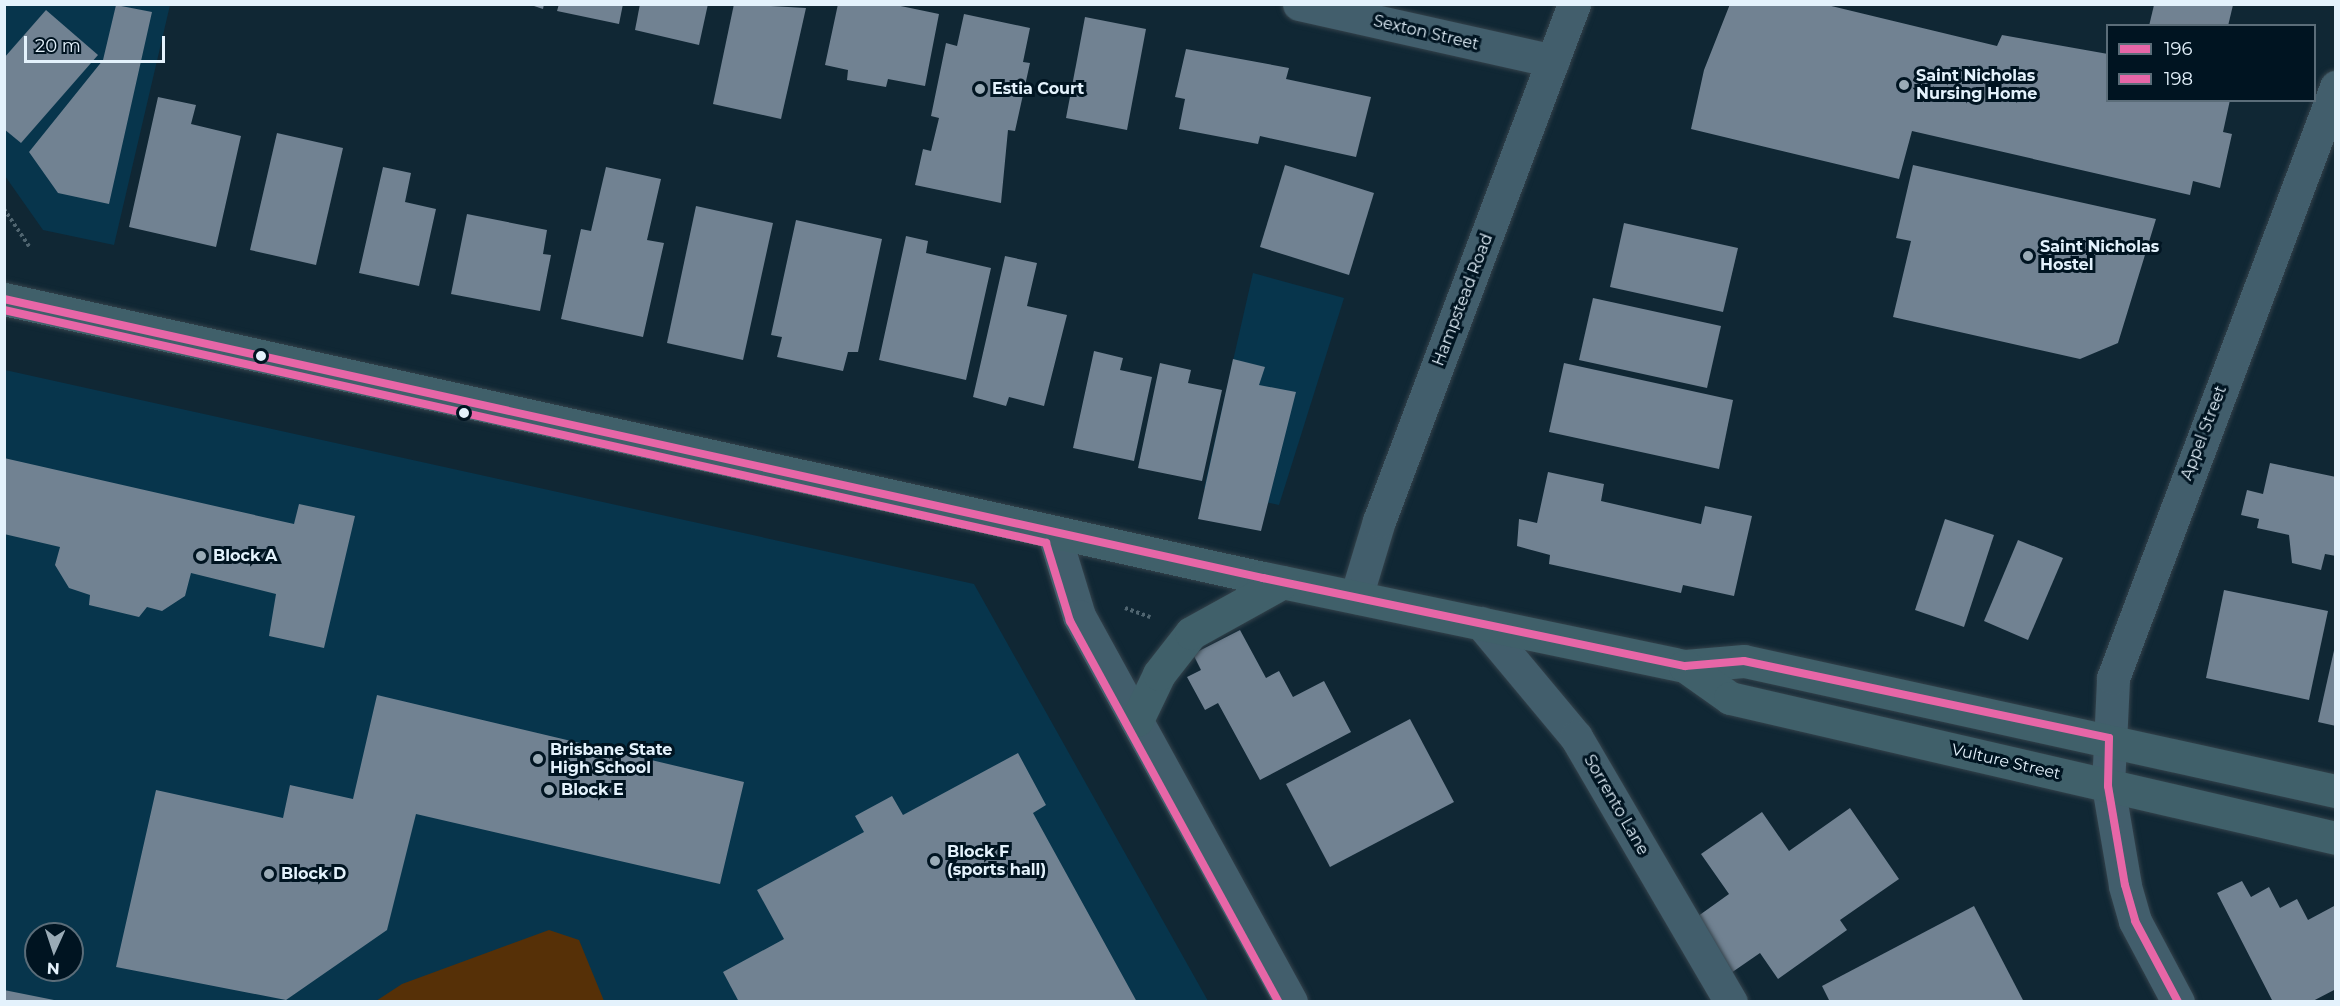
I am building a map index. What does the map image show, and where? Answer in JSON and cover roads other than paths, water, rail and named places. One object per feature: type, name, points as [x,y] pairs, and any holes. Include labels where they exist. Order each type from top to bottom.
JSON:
[{"type":"main road","name":"Vulture Street","points":[[4,299],[1054,534],[1685,666],[1744,661],[2109,738],[2336,791]]},
{"type":"main road","points":[[1137,720],[1159,675],[1191,633],[1283,582]]},
{"type":"main road","name":"Vulture Street","points":[[1685,666],[1730,698],[2336,838]]},
{"type":"street","name":"Sexton Street","points":[[1299,4],[1552,61]]},
{"type":"street","name":"Hampstead Road","points":[[1356,597],[1574,4]]},
{"type":"street","name":"Appel Street","points":[[2178,1002],[2135,921],[2108,786],[2113,678],[2336,87]]},
{"type":"street","points":[[1054,534],[1079,616],[1290,1002]]},
{"type":"street","name":"Sorrento Lane","points":[[1480,623],[1576,737],[1731,1002]]},
{"type":"place","name":"Saint Nicholas Nursing Home","points":[[1904,85]]},
{"type":"place","name":"Estia Court","points":[[980,89]]},
{"type":"place","name":"Saint Nicholas Hostel","points":[[2028,256]]},
{"type":"place","name":"Block A","points":[[201,556]]},
{"type":"place","name":"Brisbane State High School","points":[[538,759]]},
{"type":"place","name":"Block E","points":[[549,790]]},
{"type":"place","name":"Block F (sports hall)","points":[[935,861]]},
{"type":"place","name":"Block D","points":[[269,874]]}]
